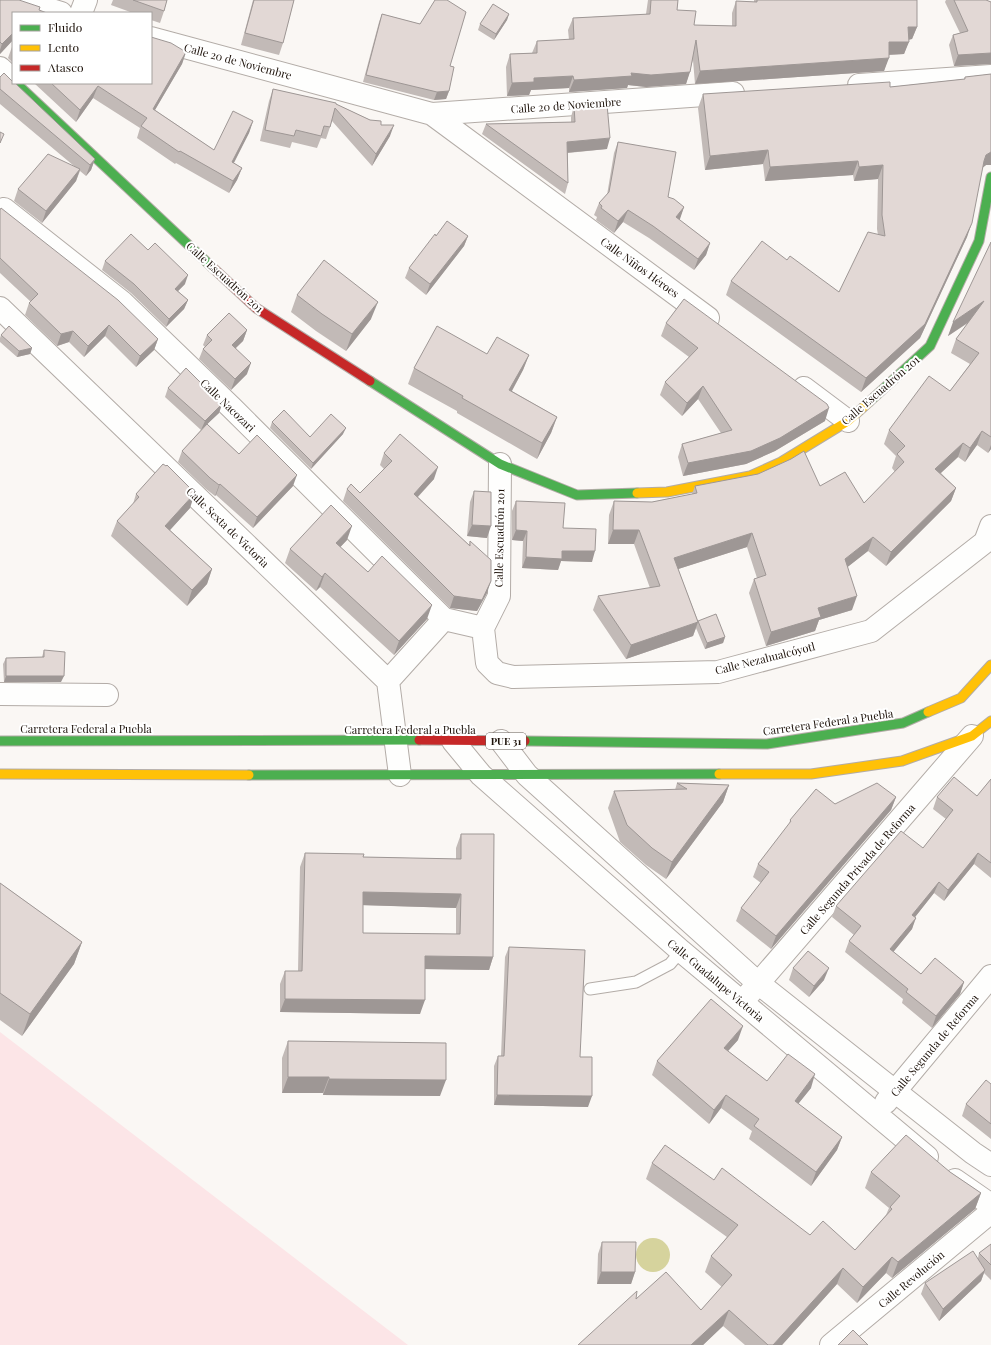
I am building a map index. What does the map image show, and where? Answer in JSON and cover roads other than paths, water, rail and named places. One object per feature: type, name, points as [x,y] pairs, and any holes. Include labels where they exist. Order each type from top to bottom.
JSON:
[{"type":"main road","name":"Calle Escuadrón 201","points":[[17,84],[256,308],[500,464],[576,495],[667,492],[750,476],[781,462],[848,421],[930,346],[979,241],[991,177]]},
{"type":"main road","name":"Carretera Federal a Puebla","points":[[0,740],[394,740],[501,741],[580,745],[767,744],[903,723],[961,698],[991,665]]},
{"type":"main road","points":[[0,774],[527,775],[585,771],[811,774],[902,761],[972,736],[991,721]]},
{"type":"street","points":[[18,0],[58,12]]},
{"type":"street","points":[[81,12],[86,0]]},
{"type":"street","name":"Calle 20 de Noviembre","points":[[152,38],[432,114],[752,92]]},
{"type":"street","points":[[0,68],[12,79]]},
{"type":"street","points":[[839,86],[991,76]]},
{"type":"street","name":"Calle Niños Héroes","points":[[432,114],[726,331]]},
{"type":"street","name":"Calle Nacozari","points":[[2,207],[122,302],[232,408],[444,619]]},
{"type":"street","name":"Calle Sexta de Victoria","points":[[0,308],[388,681]]},
{"type":"street","points":[[790,378],[848,421]]},
{"type":"street","name":"Calle Escuadrón 201","points":[[483,628],[499,596],[500,464]]},
{"type":"street","name":"Calle Nezahualcóyotl","points":[[483,628],[487,663],[497,673],[513,677],[718,672],[871,631],[985,542],[991,526]]},
{"type":"street","points":[[400,775],[394,740],[388,681],[444,619],[483,628]]},
{"type":"street","points":[[0,694],[107,695]]},
{"type":"street","name":"Calle Segunda Privada de Reforma","points":[[742,1003],[972,736]]},
{"type":"street","name":"Calle Guadalupe Victoria","points":[[453,741],[481,775],[681,951],[952,1178],[991,1205]]},
{"type":"street","points":[[501,741],[527,775],[758,983],[973,1153],[991,1165]]},
{"type":"street","name":"Calle Segunda de Reforma","points":[[875,1113],[896,1091],[991,976]]},
{"type":"street","name":"Calle Revolución","points":[[831,1345],[991,1212]]},
{"type":"lane","points":[[590,989],[636,982],[670,964],[681,951]]}]
